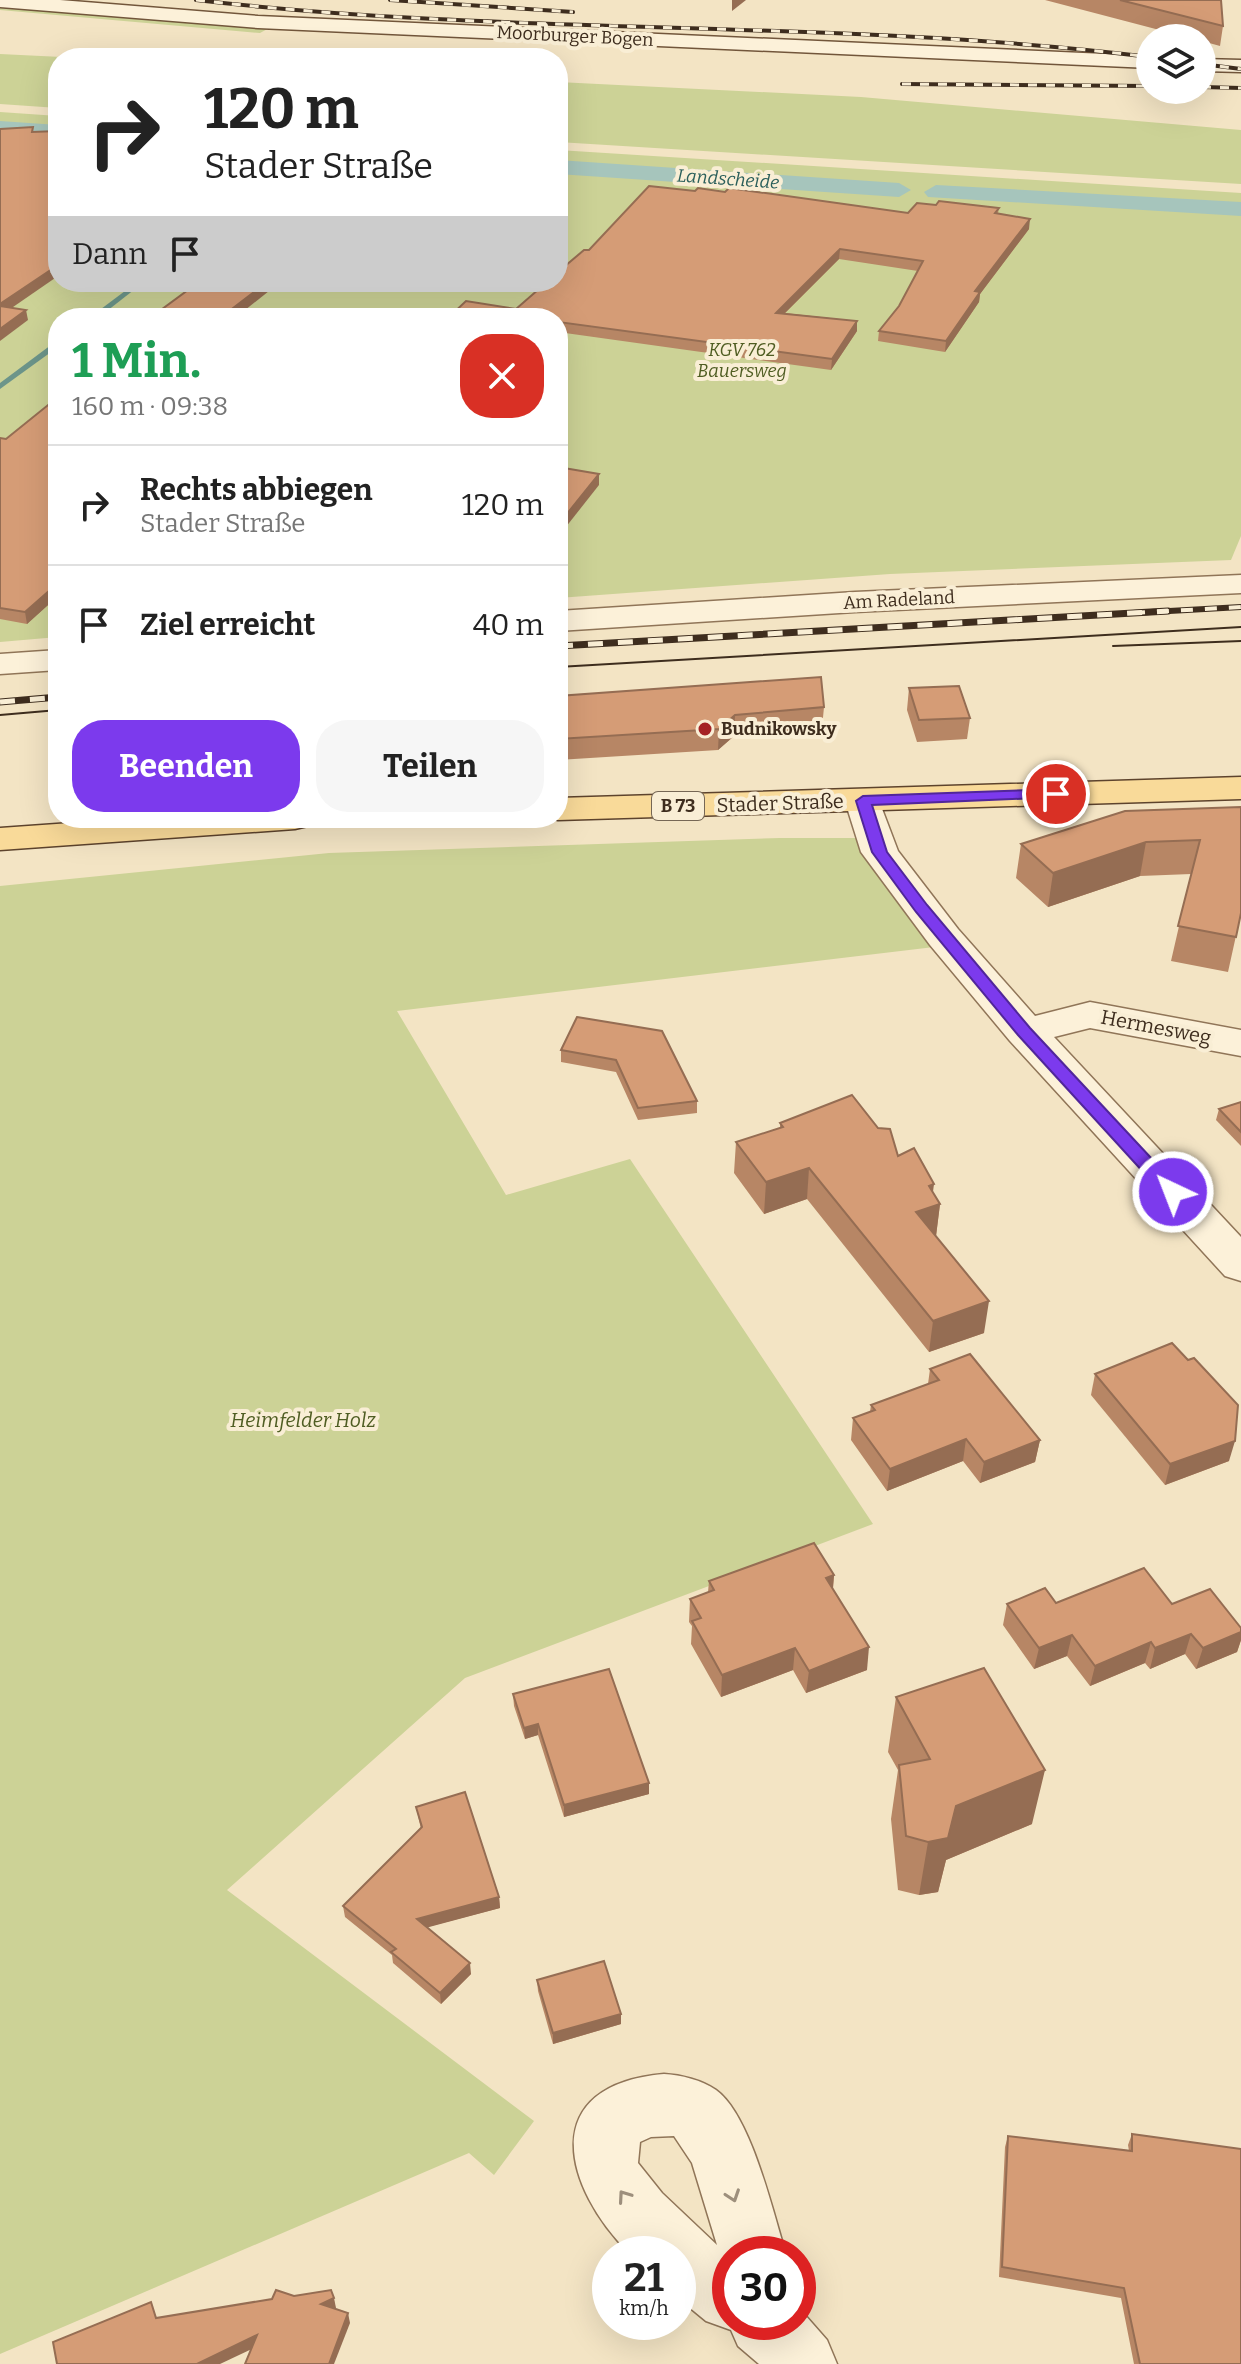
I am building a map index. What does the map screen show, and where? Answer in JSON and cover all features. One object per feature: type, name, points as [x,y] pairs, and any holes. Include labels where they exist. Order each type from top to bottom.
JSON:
[{"type":"main road","name":"Moorburger Bogen","points":[[0,1],[258,22],[1136,61]]},
{"type":"main road","points":[[1216,65],[1241,66]]},
{"type":"main road","name":"Am Radeland","points":[[568,620],[855,602],[1241,584]]},
{"type":"main road","points":[[0,664],[48,661]]},
{"type":"main road","name":"Stader Straße","points":[[568,809],[1241,788]]},
{"type":"main road","points":[[863,801],[873,838],[886,862],[1024,1032],[1241,1265]]},
{"type":"main road","points":[[0,839],[155,828]]},
{"type":"main road","name":"Hermesweg","points":[[1024,1032],[1090,1015],[1241,1043]]},
{"type":"main road","points":[[659,2236],[630,2205],[609,2174],[604,2148],[610,2127],[629,2113],[654,2106],[679,2106],[696,2113],[714,2138],[747,2236]]},
{"type":"main road","points":[[696,2270],[712,2283]]},
{"type":"green space","points":[[0,5],[271,27],[260,33],[0,10]]},
{"type":"green space","points":[[0,54],[48,56],[48,107],[0,104]]},
{"type":"green space","points":[[568,82],[861,97],[1241,130],[1241,184],[568,143]]},
{"type":"green space","points":[[0,112],[48,115],[48,129],[0,126]]},
{"type":"green space","name":"KGV 762 Bauersweg","points":[[0,128],[48,131],[48,292],[568,292],[568,166],[675,171],[568,164],[568,151],[1241,193],[1241,206],[1074,198],[1072,202],[1241,212],[1241,536],[1231,560],[890,574],[568,597],[568,308],[48,308],[48,638],[0,642]]},
{"type":"green space","name":"Heimfelder Holz","points":[[780,838],[873,838],[951,945],[397,1011],[506,1195],[630,1159],[873,1524],[465,1678],[227,1890],[534,2121],[494,2175],[469,2153],[0,2354],[0,886],[329,853]]},
{"type":"building","points":[[1120,0],[1221,0],[1223,26]]},
{"type":"building","points":[[33,127],[32,132],[48,131],[48,272],[0,304],[0,129]]},
{"type":"building","points":[[649,186],[725,192],[729,188],[908,213],[917,203],[936,205],[939,201],[999,208],[995,213],[1030,219],[975,291],[980,292],[946,341],[879,331],[899,306],[923,261],[840,249],[776,313],[857,321],[832,359],[568,323],[568,308],[517,308],[536,292],[568,292],[568,264],[584,250],[589,250]]},
{"type":"building","points":[[185,292],[254,292],[233,308],[164,308]]},
{"type":"building","points":[[466,301],[510,308],[459,308]]},
{"type":"building","points":[[0,306],[26,310],[0,329]]},
{"type":"building","points":[[48,405],[48,592],[25,612],[0,608],[0,438],[6,439]]},
{"type":"building","points":[[568,469],[599,474],[568,513]]},
{"type":"building","points":[[821,677],[824,707],[735,715],[719,729],[568,738],[568,695]]},
{"type":"building","points":[[959,686],[970,718],[919,720],[909,688]]},
{"type":"building","points":[[1241,807],[1241,913],[1236,937],[1178,926],[1200,840],[1146,842],[1053,873],[1021,844],[1125,811]]},
{"type":"building","points":[[577,1017],[662,1031],[697,1101],[638,1108],[616,1060],[561,1050]]},
{"type":"building","points":[[852,1095],[878,1128],[890,1129],[898,1156],[914,1148],[934,1184],[929,1186],[940,1204],[916,1212],[989,1301],[933,1321],[809,1168],[766,1182],[736,1142],[783,1127],[780,1123]]},
{"type":"building","points":[[1241,1102],[1241,1132],[1219,1109]]},
{"type":"building","points":[[1172,1343],[1188,1360],[1194,1358],[1238,1405],[1235,1441],[1170,1464],[1095,1374]]},
{"type":"building","points":[[970,1354],[1040,1440],[984,1462],[966,1439],[890,1469],[853,1418],[875,1410],[871,1405],[939,1380],[930,1369]]},
{"type":"building","points":[[814,1543],[834,1575],[826,1578],[869,1647],[809,1671],[795,1648],[722,1675],[692,1621],[701,1618],[690,1599],[714,1590],[709,1581]]},
{"type":"building","points":[[1144,1568],[1172,1604],[1210,1589],[1241,1632],[1203,1648],[1191,1634],[1155,1648],[1151,1642],[1095,1666],[1072,1635],[1039,1648],[1007,1604],[1045,1588],[1056,1603]]},
{"type":"building","points":[[984,1668],[1045,1770],[956,1806],[948,1838],[928,1842],[906,1836],[899,1765],[930,1759],[896,1697]]},
{"type":"building","points":[[609,1669],[649,1783],[564,1805],[538,1724],[524,1728],[513,1694]]},
{"type":"building","points":[[465,1792],[499,1897],[417,1919],[470,1963],[440,1993],[391,1952],[396,1949],[343,1906],[422,1827],[416,1807]]},
{"type":"building","points":[[604,1961],[621,2014],[553,2033],[537,1980]]},
{"type":"building","points":[[1132,2134],[1241,2149],[1241,2364],[1140,2364],[1124,2288],[1002,2267],[1008,2136],[1132,2151]]},
{"type":"building","points":[[276,2290],[294,2296],[331,2290],[334,2298],[321,2304],[348,2313],[329,2364],[245,2364],[257,2335],[197,2364],[57,2364],[53,2342],[151,2302],[156,2318],[272,2299]]},
{"type":"waterway","name":"Landscheide","points":[[0,128],[48,131]]},
{"type":"waterway","name":"Landscheide","points":[[568,168],[899,190]]},
{"type":"waterway","name":"Landscheide","points":[[936,192],[1241,209]]},
{"type":"waterway","points":[[106,308],[128,292]]},
{"type":"waterway","points":[[0,387],[48,351]]},
{"type":"tram line","points":[[568,666],[1241,627]]},
{"type":"tram line","points":[[1113,646],[1241,641]]},
{"type":"tram line","points":[[0,715],[48,711]]},
{"type":"railway","points":[[196,0],[434,19],[912,37],[1136,56]]},
{"type":"railway","points":[[390,0],[573,12]]},
{"type":"railway","points":[[1216,66],[1241,69]]},
{"type":"railway","points":[[902,84],[1136,86]]},
{"type":"railway","points":[[1216,87],[1241,88]]},
{"type":"railway","points":[[1138,613],[1241,607]]},
{"type":"railway","points":[[1138,613],[1168,611]]},
{"type":"railway","points":[[1133,613],[1138,613]]},
{"type":"railway","points":[[568,645],[1138,613]]},
{"type":"railway","points":[[0,702],[48,698]]},
{"type":"place","name":"Budnikowsky","points":[[705,729]]},
{"type":"route","points":[[1056,794],[863,801],[880,852],[921,908],[1024,1032],[1173,1192]]}]
